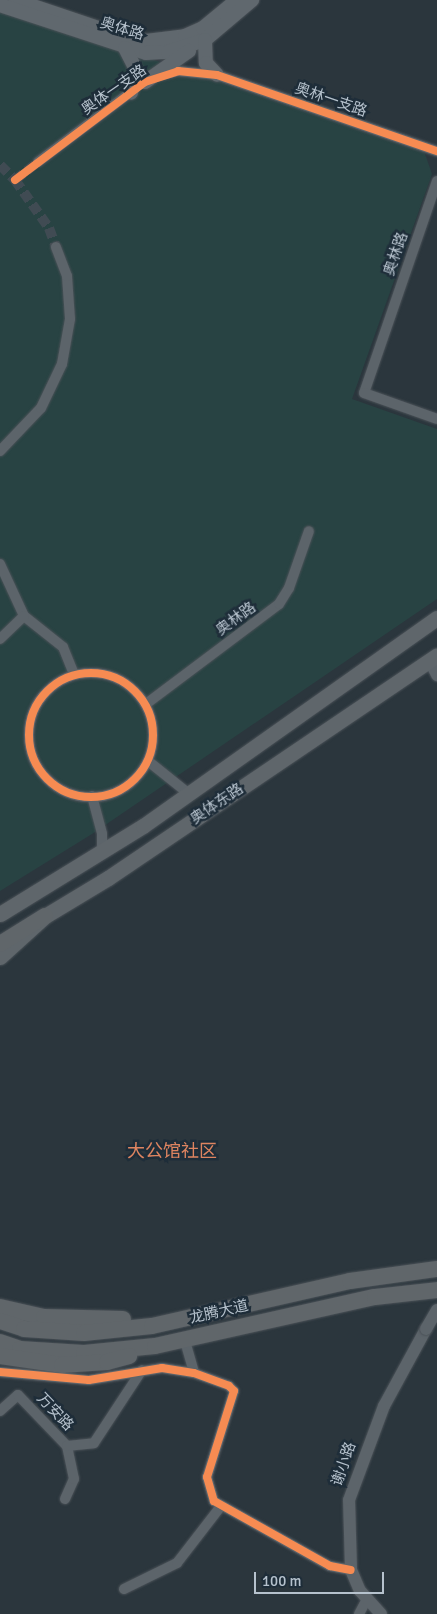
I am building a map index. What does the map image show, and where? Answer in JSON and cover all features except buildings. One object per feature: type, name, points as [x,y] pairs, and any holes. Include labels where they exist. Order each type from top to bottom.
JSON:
[{"type":"highway","points":[[0,944],[45,916]]},
{"type":"highway","name":"龙腾大道","points":[[0,1321],[24,1330],[84,1333],[152,1326],[205,1316],[350,1281],[437,1269]]},
{"type":"highway","name":"龙腾大道","points":[[0,1342],[20,1349],[84,1353],[181,1342],[367,1299],[437,1290]]},
{"type":"highway","points":[[0,1307],[44,1317],[92,1320],[205,1316]]},
{"type":"highway","points":[[0,1356],[62,1365],[107,1362],[181,1342]]},
{"type":"main road","name":"奥体路","points":[[15,0],[128,38],[146,41],[185,36],[203,28],[237,0]]},
{"type":"main road","name":"奥体路","points":[[0,5],[125,48],[146,53],[168,52],[205,40],[252,0]]},
{"type":"main road","points":[[205,40],[206,63],[217,75]]},
{"type":"main road","points":[[145,82],[205,40]]},
{"type":"main road","points":[[125,48],[135,68],[131,93]]},
{"type":"main road","name":"奥体东路","points":[[0,914],[189,794],[437,618]]},
{"type":"main road","name":"奥体东路","points":[[0,957],[45,916],[108,878],[433,658]]},
{"type":"street","name":"奥体一支路","points":[[38,162],[145,82],[178,71],[217,75]]},
{"type":"street","name":"奥林一支路","points":[[217,75],[437,151]]},
{"type":"street","name":"奥林路","points":[[437,181],[364,393],[437,419]]},
{"type":"street","points":[[0,451],[42,408],[62,364],[70,319],[67,276],[56,247]]},
{"type":"street","name":"奥林路","points":[[146,704],[279,604],[289,588],[309,531]]},
{"type":"street","points":[[0,564],[24,616],[63,647],[74,674]]},
{"type":"street","points":[[0,639],[24,616]]},
{"type":"street","points":[[433,658],[437,675]]},
{"type":"street","points":[[95,672],[115,677],[133,688],[146,704],[153,722],[154,742],[148,761],[137,777],[121,790],[92,796],[60,789],[44,776],[33,758],[29,738],[31,716],[40,698],[55,683],[74,674],[95,672]]},
{"type":"street","points":[[148,761],[189,794]]},
{"type":"street","points":[[92,796],[102,834],[102,851]]},
{"type":"street","name":"谢小路","points":[[381,1614],[367,1599],[351,1570],[349,1500],[384,1406],[437,1310]]},
{"type":"street","points":[[181,1342],[194,1373]]},
{"type":"street","points":[[0,1372],[89,1380],[162,1368],[194,1373],[234,1391],[207,1477],[214,1501],[330,1566],[351,1570]]},
{"type":"street","points":[[65,1499],[74,1479],[67,1446],[94,1443],[142,1370]]},
{"type":"street","name":"万安路","points":[[0,1412],[18,1394],[67,1446]]},
{"type":"street","points":[[124,1589],[177,1563],[221,1506]]},
{"type":"street","points":[[359,1614],[367,1599]]},
{"type":"green space","points":[[0,12],[209,77],[424,151],[432,174],[352,399],[437,429],[437,599],[92,834],[0,891]]},
{"type":"tunnel","points":[[15,180],[38,162]]},
{"type":"tunnel","points":[[0,165],[15,180],[49,228],[56,247]]},
{"type":"cycle path","points":[[15,180],[145,82],[178,71],[217,75],[437,151]]},
{"type":"cycle path","points":[[91,673],[115,678],[135,691],[148,711],[153,735],[148,759],[135,779],[115,792],[91,797],[67,792],[47,779],[34,759],[29,735],[34,711],[47,691],[67,678],[91,673]]},
{"type":"cycle path","points":[[0,1372],[89,1380],[162,1368],[194,1373],[229,1386],[234,1391],[207,1477],[214,1501],[330,1566],[351,1570]]},
{"type":"district","name":"大公馆社区","points":[[172,1151]]}]
